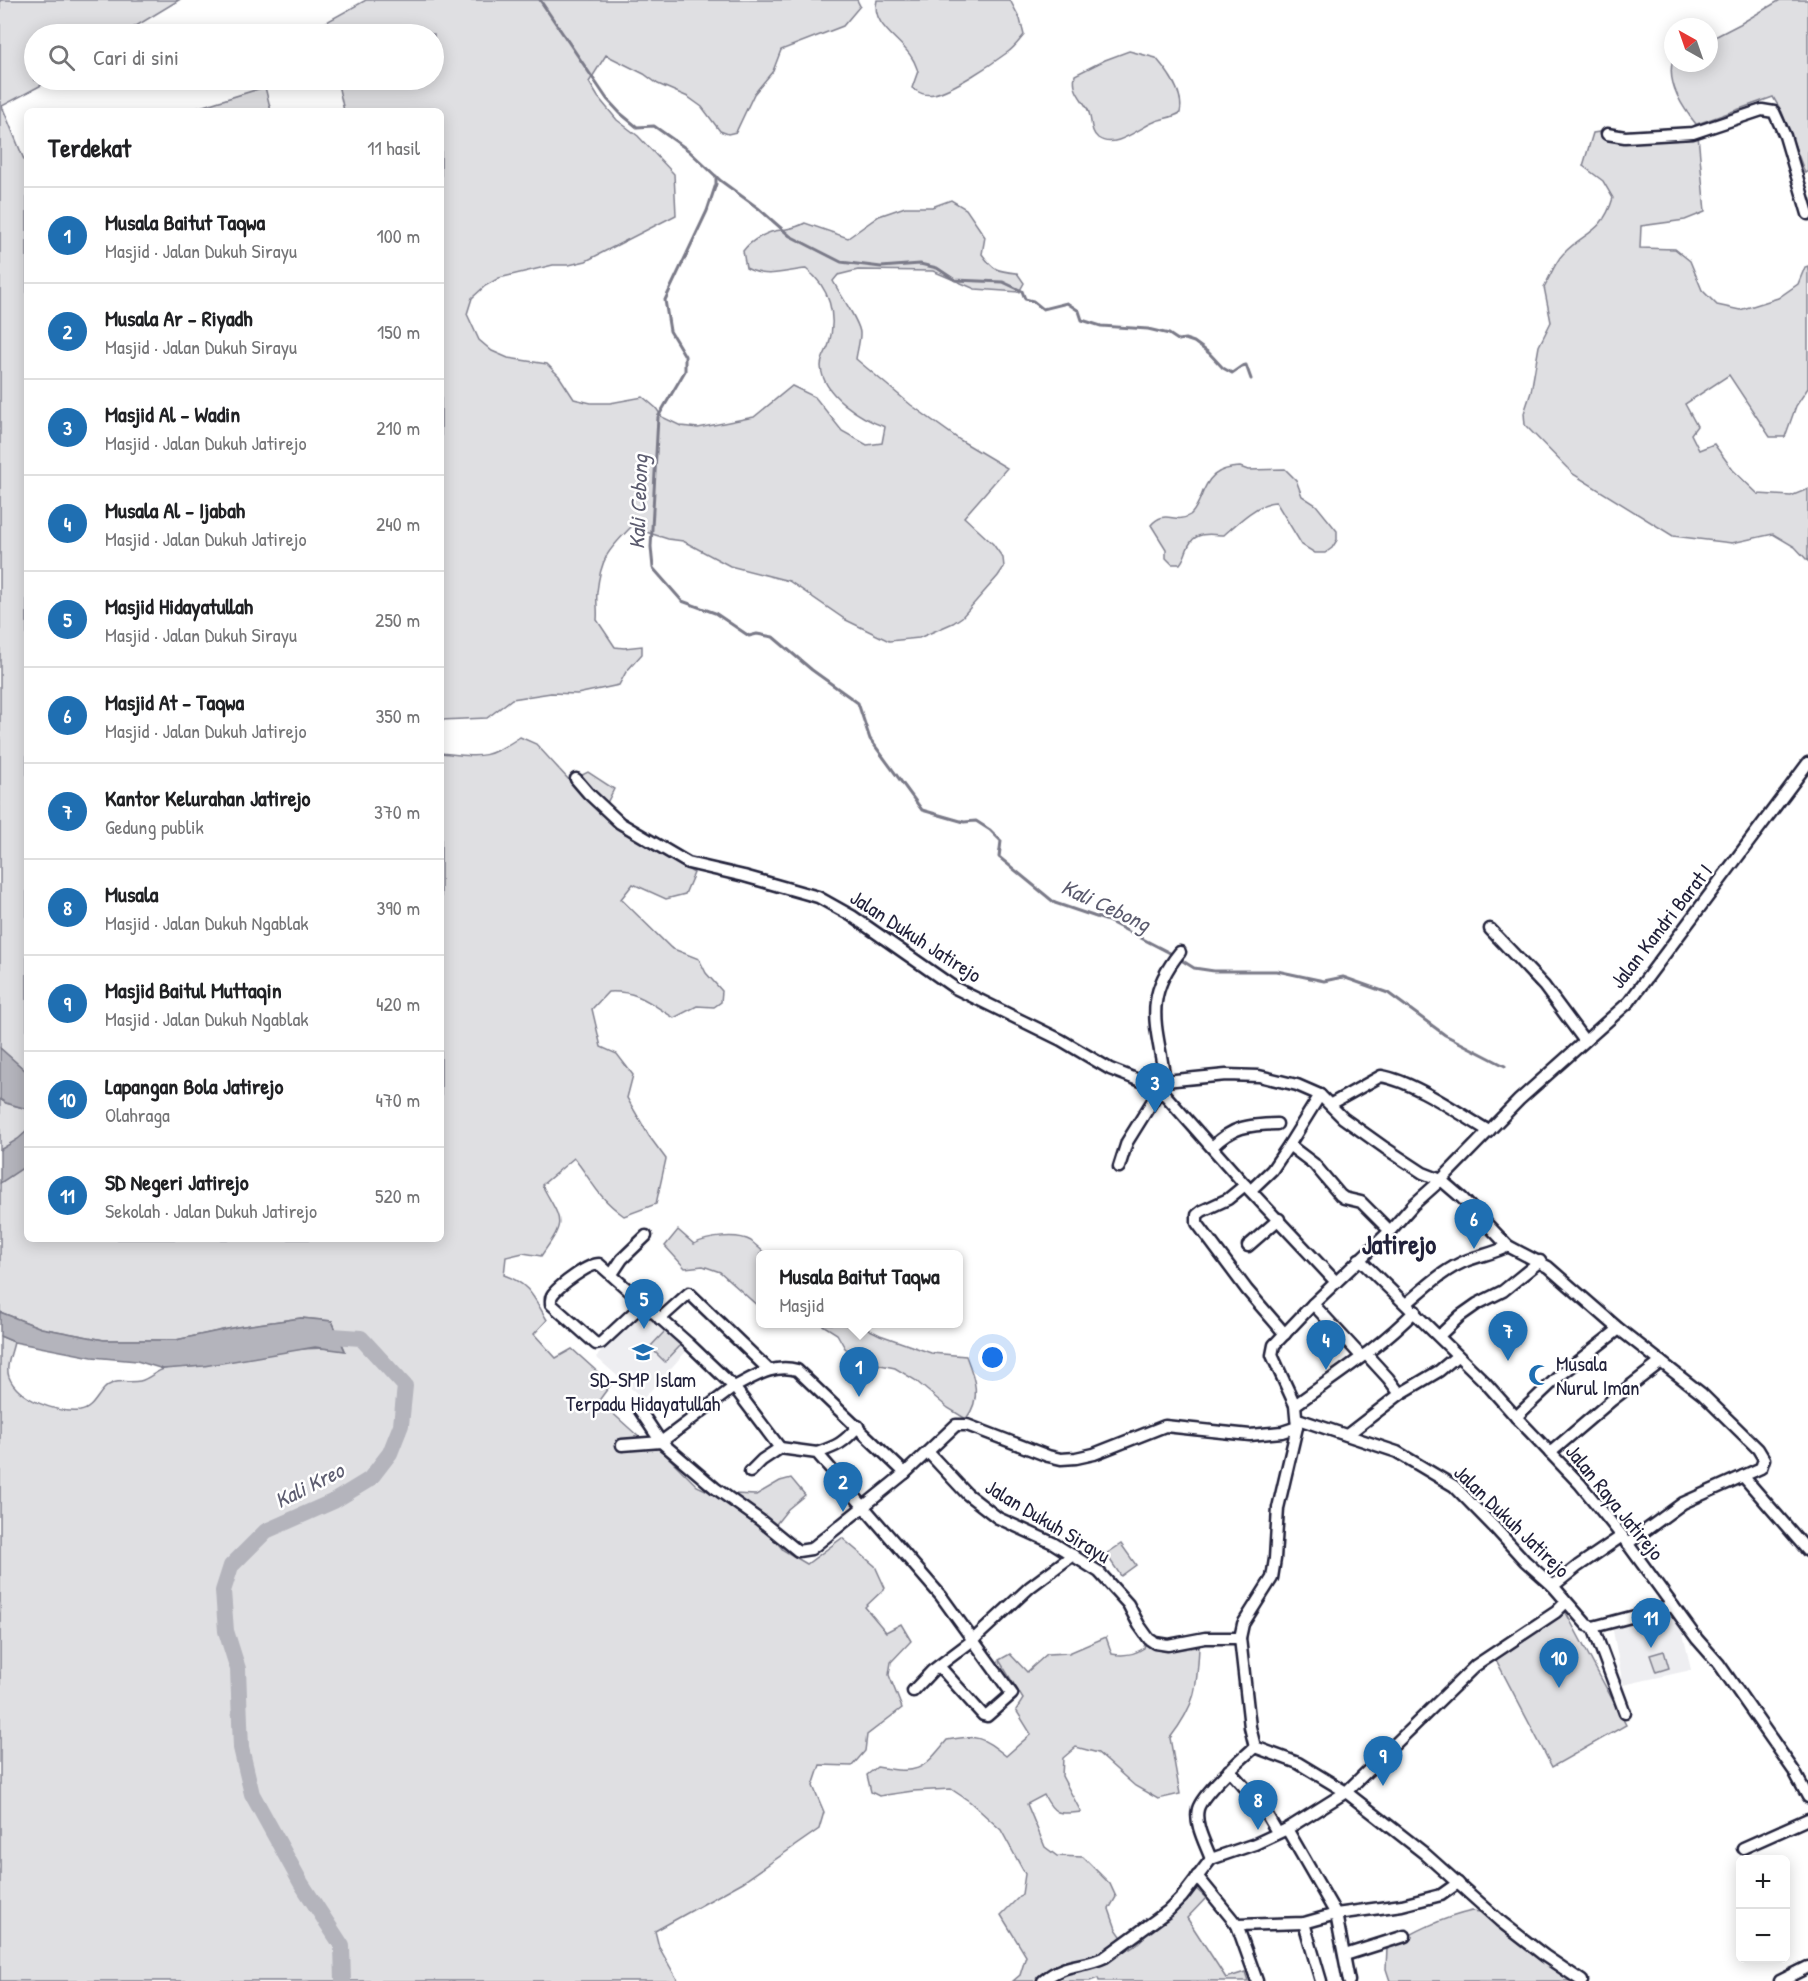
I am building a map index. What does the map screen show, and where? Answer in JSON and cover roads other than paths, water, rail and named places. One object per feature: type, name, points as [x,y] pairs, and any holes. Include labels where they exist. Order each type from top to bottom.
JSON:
[{"type":"street","points":[[1607,134],[1625,137],[1693,133],[1762,110],[1769,110],[1774,112],[1785,136],[1808,214]]},
{"type":"street","name":"Jalan Kandri Barat I","points":[[1489,1131],[1584,1040],[1629,1002],[1808,764]]},
{"type":"street","name":"Jalan Dukuh Jatirejo","points":[[576,779],[588,794],[620,823],[688,863],[818,897],[852,916],[955,988],[1061,1040],[1110,1070],[1162,1084],[1226,1075],[1259,1076],[1297,1085],[1320,1095],[1343,1118],[1385,1148],[1423,1173],[1441,1180],[1462,1198],[1508,1246],[1540,1261],[1587,1299],[1619,1329],[1702,1394],[1758,1449],[1764,1459],[1761,1468],[1683,1503],[1578,1566],[1553,1586]]},
{"type":"street","points":[[1490,929],[1544,986],[1584,1040]]},
{"type":"street","points":[[1119,1167],[1127,1142],[1162,1084],[1154,1012],[1156,995],[1176,957]]},
{"type":"street","points":[[1255,1747],[1250,1727],[1240,1638],[1243,1624],[1272,1578],[1278,1508],[1297,1423],[1295,1405],[1272,1355],[1274,1345],[1489,1131],[1413,1088],[1388,1077],[1381,1076],[1330,1104]]},
{"type":"street","name":"Jalan Dukuh Jatirejo","points":[[1162,1084],[1248,1188],[1336,1282]]},
{"type":"street","points":[[1285,1334],[1247,1290],[1197,1223],[1197,1215],[1248,1188],[1272,1170],[1320,1095]]},
{"type":"street","points":[[1212,1147],[1231,1131],[1257,1125],[1277,1124]]},
{"type":"street","points":[[1289,1145],[1314,1164],[1340,1195],[1361,1202],[1390,1231]]},
{"type":"street","points":[[1248,1246],[1278,1219]]},
{"type":"street","points":[[612,1274],[622,1259],[646,1236]]},
{"type":"street","points":[[1295,1405],[1396,1330],[1411,1308],[1441,1275],[1467,1260],[1494,1253],[1508,1246]]},
{"type":"street","name":"Jalan Raya Jatirejo","points":[[1359,1259],[1484,1381],[1580,1484],[1719,1664],[1794,1771],[1808,1797]]},
{"type":"street","points":[[1439,1336],[1460,1316],[1477,1304],[1503,1291],[1540,1261]]},
{"type":"street","points":[[644,1304],[598,1344],[551,1304],[551,1298],[555,1292],[589,1266],[599,1264],[688,1343],[734,1387],[780,1448]]},
{"type":"street","points":[[660,1319],[688,1293],[769,1370]]},
{"type":"street","points":[[1313,1304],[1388,1378],[1401,1394]]},
{"type":"street","points":[[1516,1417],[1558,1377],[1619,1329]]},
{"type":"street","points":[[1347,1435],[1401,1394],[1439,1371],[1457,1356]]},
{"type":"street","points":[[1550,1453],[1661,1362]]},
{"type":"street","points":[[622,1445],[661,1442],[734,1387],[780,1367],[797,1370],[905,1473]]},
{"type":"street","points":[[637,1406],[661,1442],[715,1488],[798,1551],[811,1549],[865,1506],[905,1473],[956,1425],[963,1424],[1048,1456],[1062,1459],[1094,1454],[1165,1426],[1250,1435],[1282,1432],[1297,1423]]},
{"type":"street","name":"Jalan Dukuh Jatirejo","points":[[1297,1423],[1347,1435],[1397,1452],[1454,1486],[1525,1561],[1553,1586],[1583,1622],[1593,1627]]},
{"type":"street","points":[[750,1472],[762,1460],[780,1448],[817,1453],[837,1447],[858,1426]]},
{"type":"street","name":"Jalan Dukuh Sirayu","points":[[928,1452],[966,1494],[998,1518],[1053,1543],[1099,1572],[1128,1604],[1138,1625],[1155,1643],[1168,1645],[1205,1638],[1240,1638]]},
{"type":"street","points":[[817,1453],[941,1596],[1012,1692],[1011,1696],[987,1716],[983,1715],[939,1666]]},
{"type":"street","points":[[1743,1476],[1808,1551]]},
{"type":"street","points":[[913,1690],[973,1640],[1030,1587],[1072,1555]]},
{"type":"street","points":[[1042,1981],[1059,1969],[1105,1957],[1168,1911],[1182,1897],[1211,1859],[1255,1844],[1282,1831],[1346,1792],[1475,1666],[1556,1612],[1566,1602]]},
{"type":"street","points":[[1625,1713],[1593,1627],[1673,1606]]},
{"type":"street","points":[[1255,1747],[1298,1763],[1346,1792],[1424,1853],[1500,1921],[1582,1981]]},
{"type":"street","points":[[1211,1859],[1198,1820],[1198,1808],[1229,1770],[1255,1747]]},
{"type":"street","points":[[1229,1770],[1282,1831],[1336,1914],[1349,1981]]},
{"type":"street","points":[[1743,1848],[1808,1819]]},
{"type":"street","points":[[1197,1876],[1237,1924],[1257,1981]]},
{"type":"street","points":[[1237,1924],[1304,1923],[1336,1914],[1402,1905],[1441,1895],[1458,1883]]},
{"type":"street","points":[[1304,1923],[1322,1981]]},
{"type":"street","points":[[1345,1955],[1405,1936]]},
{"type":"street","points":[[1787,1979],[1808,1967]]},
{"type":"waterway","points":[[540,0],[607,99],[620,113],[637,127],[654,126],[688,150],[721,181],[758,208],[790,236],[841,262],[881,267],[920,264],[937,268],[955,280],[1003,282],[1022,291],[1025,299],[1033,301],[1043,309],[1067,303],[1079,311],[1082,320],[1101,326],[1148,329],[1169,334],[1178,340],[1185,339],[1194,342],[1209,353],[1223,368],[1232,373],[1246,365],[1251,379]]},
{"type":"waterway","name":"Kali Cebong","points":[[716,176],[716,184],[707,211],[665,300],[670,331],[685,356],[685,371],[658,417],[651,547],[653,568],[682,601],[715,613],[749,636],[757,634],[773,637],[812,670],[858,703],[870,739],[922,810],[964,822],[976,821],[990,830],[1001,841],[999,857],[1055,903],[1108,921],[1194,968],[1214,971],[1277,971],[1324,981],[1343,977],[1388,993],[1445,1035],[1505,1066]]},
{"type":"waterway","name":"Kali Kreo","points":[[318,1335],[361,1338],[405,1386],[401,1425],[390,1453],[370,1479],[334,1501],[266,1531],[231,1566],[223,1591],[226,1631],[238,1669],[241,1748],[252,1794],[301,1883],[342,1946],[343,1981]]},
{"type":"place","name":"Masjid Al - Wadin","points":[[1155,1113]]},
{"type":"place","name":"Masjid At - Taqwa","points":[[1474,1249]]},
{"type":"place","name":"Masjid Hidayatullah","points":[[644,1329]]},
{"type":"place","name":"SD-SMP Islam Terpadu Hidayatullah","points":[[643,1352]]},
{"type":"place","name":"Kantor Kelurahan Jatirejo","points":[[1508,1361]]},
{"type":"place","name":"Musala Al - Ijabah","points":[[1326,1370]]},
{"type":"place","name":"Musala Nurul Iman","points":[[1539,1375]]},
{"type":"place","name":"Musala Baitut Taqwa","points":[[859,1397]]},
{"type":"place","name":"Musala Ar - Riyadh","points":[[843,1512]]},
{"type":"place","name":"SD Negeri Jatirejo","points":[[1651,1648]]},
{"type":"place","name":"Lapangan Bola Jatirejo","points":[[1559,1688]]},
{"type":"place","name":"Masjid Baitul Muttaqin","points":[[1383,1786]]},
{"type":"place","name":"Musala","points":[[1258,1830]]},
{"type":"district","name":"Jatirejo","points":[[1399,1244]]}]
